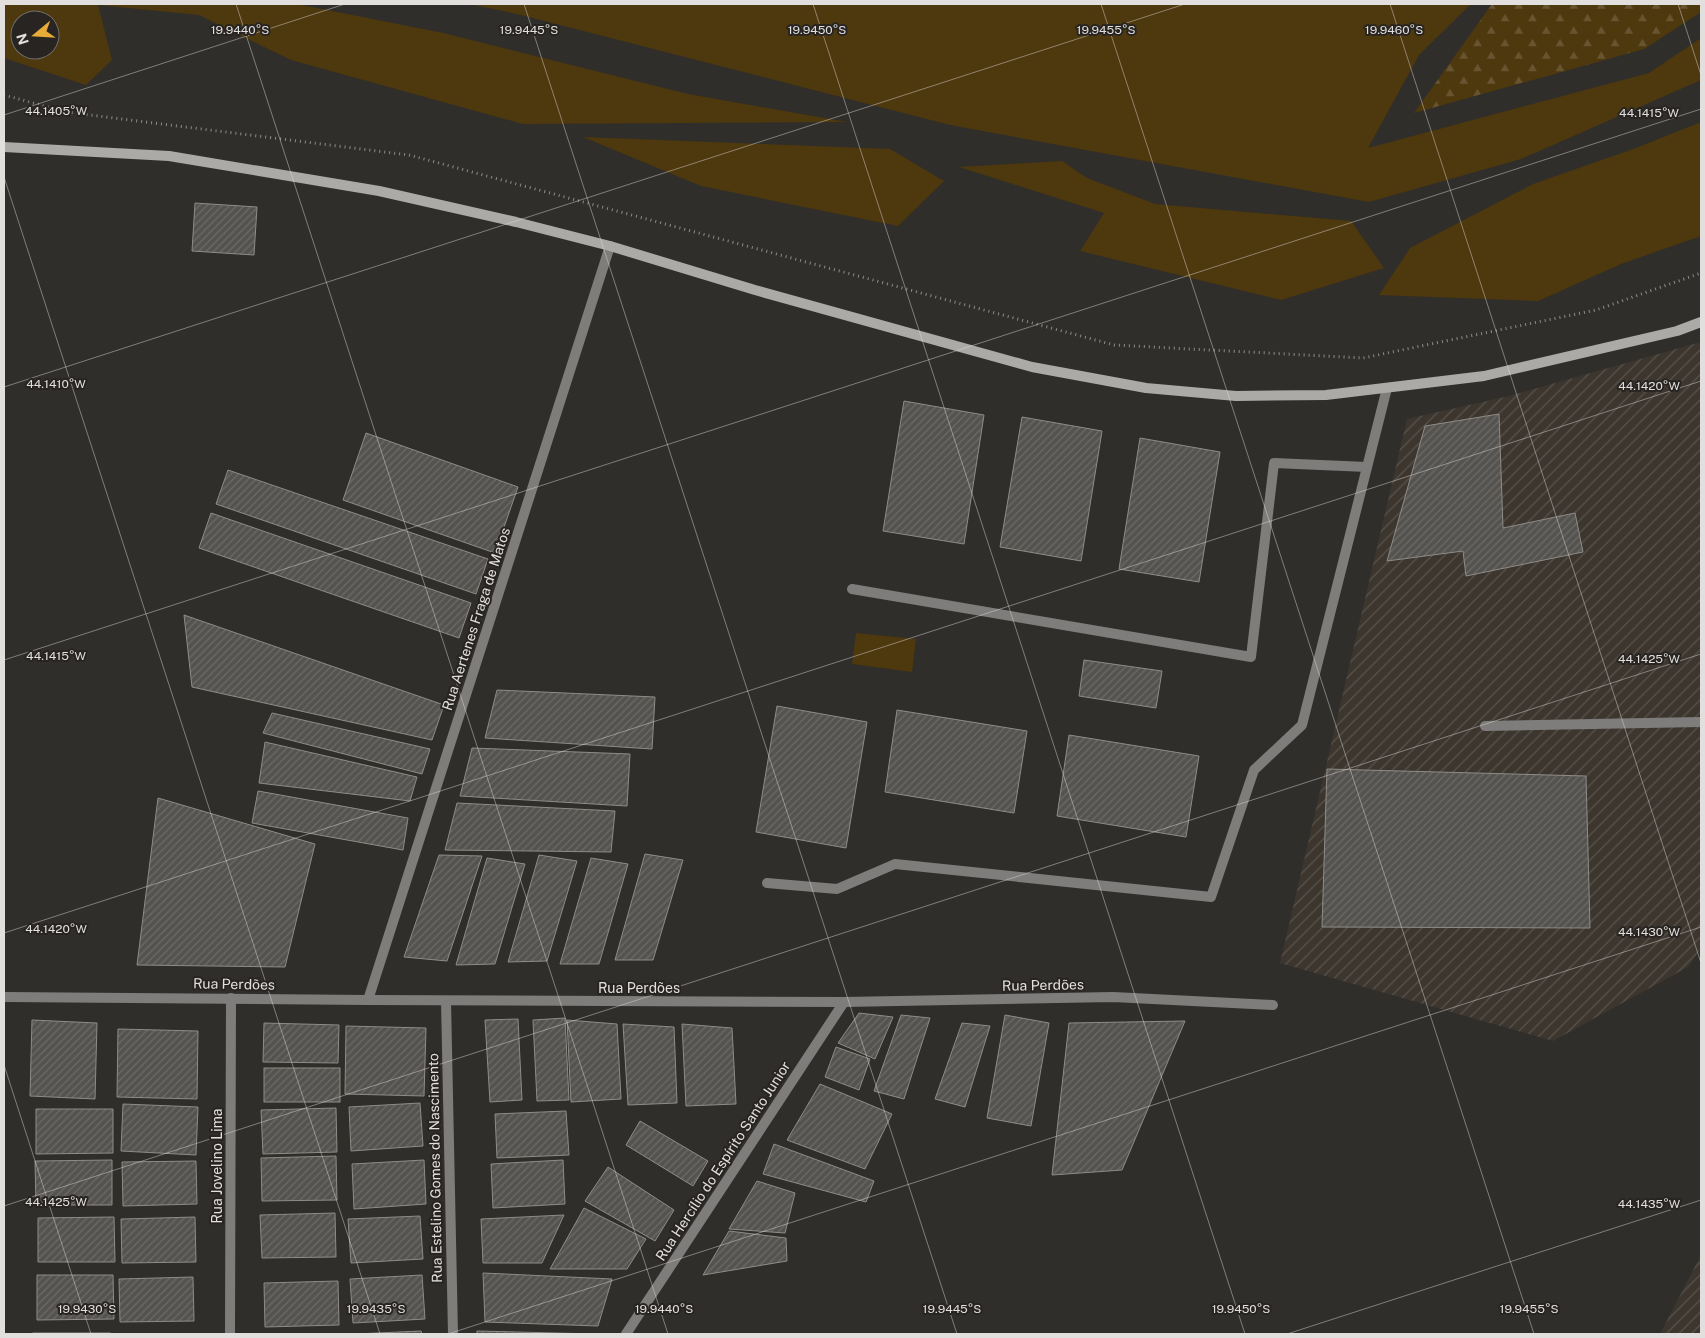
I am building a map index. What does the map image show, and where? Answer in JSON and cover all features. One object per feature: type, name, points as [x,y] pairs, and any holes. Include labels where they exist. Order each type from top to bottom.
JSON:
[{"type":"main road","points":[[4,147],[169,156],[379,191],[516,222],[610,246],[755,290],[1032,367],[1146,388],[1236,396],[1326,395],[1387,388],[1484,376],[1677,331],[1701,322]]},
{"type":"street","name":"Rua Aertenes Fraga de Matos","points":[[368,1000],[610,246]]},
{"type":"street","points":[[767,883],[837,889],[895,864],[1211,897],[1254,770],[1302,725],[1387,388]]},
{"type":"street","points":[[852,588],[1251,657],[1274,463],[1367,467]]},
{"type":"street","points":[[1485,726],[1701,722]]},
{"type":"street","name":"Rua Perdões","points":[[4,997],[844,1002],[1113,997],[1273,1005]]},
{"type":"street","name":"Rua Jovelino Lima","points":[[230,1334],[231,998]]},
{"type":"street","name":"Rua Estelino Gomes do Nascimento","points":[[446,1000],[453,1334]]},
{"type":"street","name":"Rua Hercílio do Espírito Santo Junior","points":[[626,1334],[844,1002]]},
{"type":"path","points":[[4,95],[66,112],[409,155],[1114,345],[1363,358],[1596,310],[1701,273]]},
{"type":"shaded area","points":[[1701,342],[1701,948],[1688,967],[1553,1041],[1280,963],[1407,419],[1509,396]]},
{"type":"shaded area","points":[[1701,1255],[1701,1334],[1660,1334]]},
{"type":"green space","points":[[4,4],[297,4],[443,33],[688,94],[847,122],[523,124],[291,60],[199,15],[98,5],[112,60],[86,85],[10,60],[60,60],[60,10],[10,10],[10,60],[4,58]]},
{"type":"green space","points":[[469,4],[1471,4],[1419,55],[1368,148],[1649,73],[1701,38],[1701,80],[1521,159],[1369,202],[950,125],[517,14]]},
{"type":"green space","points":[[1492,4],[1701,4],[1701,12],[1644,49],[1414,113]]},
{"type":"green space","points":[[1701,122],[1701,236],[1621,264],[1538,301],[1379,295],[1410,248],[1533,184],[1636,148]]},
{"type":"green space","points":[[583,137],[890,149],[944,181],[898,226],[701,186]]},
{"type":"green space","points":[[1062,161],[1087,178],[1155,204],[1351,221],[1384,268],[1281,300],[1080,251],[1104,213],[959,167]]},
{"type":"green space","points":[[856,633],[916,639],[912,672],[852,664]]},
{"type":"building","points":[[195,203],[257,207],[254,255],[192,251]]},
{"type":"building","points":[[904,401],[984,415],[964,544],[883,531]]},
{"type":"building","points":[[1499,414],[1503,528],[1575,513],[1583,552],[1466,576],[1463,551],[1387,561],[1425,426]]},
{"type":"building","points":[[1022,417],[1102,431],[1081,561],[1000,547]]},
{"type":"building","points":[[366,433],[518,487],[495,553],[343,500]]},
{"type":"building","points":[[1140,438],[1220,452],[1199,582],[1119,569]]},
{"type":"building","points":[[228,470],[488,559],[476,594],[216,504]]},
{"type":"building","points":[[211,513],[471,603],[459,638],[199,548]]},
{"type":"building","points":[[184,615],[444,705],[432,740],[192,687]]},
{"type":"building","points":[[1084,660],[1162,671],[1156,708],[1079,696]]},
{"type":"building","points":[[497,690],[655,697],[652,749],[485,738]]},
{"type":"building","points":[[777,706],[867,722],[846,848],[756,832]]},
{"type":"building","points":[[897,710],[1027,731],[1014,813],[885,792]]},
{"type":"building","points":[[272,713],[430,749],[422,774],[263,733]]},
{"type":"building","points":[[1069,735],[1199,756],[1186,837],[1057,816]]},
{"type":"building","points":[[265,742],[417,777],[410,801],[259,783]]},
{"type":"building","points":[[472,748],[630,754],[627,806],[460,796]]},
{"type":"building","points":[[1327,769],[1586,776],[1590,928],[1322,927]]},
{"type":"building","points":[[258,791],[408,818],[403,850],[252,823]]},
{"type":"building","points":[[158,798],[315,844],[285,967],[137,965]]},
{"type":"building","points":[[457,803],[615,811],[611,852],[445,850]]},
{"type":"building","points":[[645,854],[683,860],[653,960],[615,960]]},
{"type":"building","points":[[439,855],[482,856],[447,961],[404,957]]},
{"type":"building","points":[[539,855],[577,861],[547,961],[508,962]]},
{"type":"building","points":[[487,858],[525,864],[495,964],[456,965]]},
{"type":"building","points":[[591,858],[628,864],[599,964],[560,964]]},
{"type":"building","points":[[859,1013],[893,1017],[875,1059],[838,1043]]},
{"type":"building","points":[[901,1015],[930,1018],[904,1099],[874,1091]]},
{"type":"building","points":[[1005,1015],[1049,1023],[1031,1126],[987,1118]]},
{"type":"building","points":[[565,1018],[569,1100],[537,1101],[533,1020]]},
{"type":"building","points":[[518,1019],[522,1100],[490,1102],[485,1020]]},
{"type":"building","points":[[32,1020],[97,1023],[95,1099],[30,1096]]},
{"type":"building","points":[[567,1020],[617,1024],[621,1099],[571,1102]]},
{"type":"building","points":[[1185,1021],[1122,1170],[1052,1175],[1069,1023]]},
{"type":"building","points":[[264,1023],[339,1025],[338,1063],[263,1062]]},
{"type":"building","points":[[962,1023],[990,1026],[965,1107],[935,1099]]},
{"type":"building","points":[[623,1024],[674,1027],[677,1103],[628,1105]]},
{"type":"building","points":[[682,1024],[732,1028],[736,1104],[686,1106]]},
{"type":"building","points":[[346,1026],[426,1028],[424,1096],[345,1094]]},
{"type":"building","points":[[118,1029],[198,1031],[197,1099],[117,1097]]},
{"type":"building","points":[[836,1047],[870,1059],[859,1090],[825,1077]]},
{"type":"building","points":[[264,1068],[340,1068],[340,1102],[264,1102]]},
{"type":"building","points":[[820,1084],[892,1114],[865,1169],[787,1140]]},
{"type":"building","points":[[420,1103],[423,1146],[351,1151],[349,1107]]},
{"type":"building","points":[[123,1104],[198,1107],[196,1155],[121,1151]]},
{"type":"building","points":[[336,1108],[337,1152],[263,1154],[261,1110]]},
{"type":"building","points":[[36,1109],[113,1109],[113,1153],[36,1154]]},
{"type":"building","points":[[566,1111],[569,1155],[497,1158],[495,1114]]},
{"type":"building","points":[[640,1121],[708,1161],[693,1186],[626,1145]]},
{"type":"building","points":[[774,1144],[874,1181],[866,1202],[763,1174]]},
{"type":"building","points":[[336,1156],[337,1200],[262,1201],[261,1158]]},
{"type":"building","points":[[112,1160],[112,1205],[36,1205],[35,1161]]},
{"type":"building","points":[[424,1160],[426,1204],[354,1209],[352,1164]]},
{"type":"building","points":[[563,1160],[565,1204],[493,1208],[491,1164]]},
{"type":"building","points":[[196,1161],[197,1204],[123,1206],[122,1162]]},
{"type":"building","points":[[608,1167],[674,1210],[655,1241],[585,1201]]},
{"type":"building","points":[[757,1181],[795,1193],[785,1233],[729,1229]]},
{"type":"building","points":[[584,1208],[646,1239],[627,1269],[550,1269]]},
{"type":"building","points":[[335,1213],[336,1257],[262,1258],[260,1215]]},
{"type":"building","points":[[564,1215],[542,1263],[483,1263],[481,1219]]},
{"type":"building","points":[[420,1216],[423,1259],[351,1263],[348,1219]]},
{"type":"building","points":[[114,1217],[115,1262],[38,1262],[38,1218]]},
{"type":"building","points":[[195,1217],[196,1262],[122,1263],[121,1219]]},
{"type":"building","points":[[729,1231],[786,1238],[787,1261],[703,1275]]},
{"type":"building","points":[[483,1273],[612,1279],[598,1326],[485,1322]]},
{"type":"building","points":[[37,1275],[113,1275],[114,1319],[37,1320]]},
{"type":"building","points":[[422,1275],[425,1319],[353,1323],[350,1279]]},
{"type":"building","points":[[193,1277],[194,1321],[120,1322],[119,1279]]},
{"type":"building","points":[[338,1281],[339,1325],[265,1327],[264,1283]]},
{"type":"building","points":[[421,1331],[422,1334],[355,1334]]},
{"type":"building","points":[[477,1331],[595,1334],[477,1334]]},
{"type":"building","points":[[110,1333],[110,1334],[33,1334]]}]
